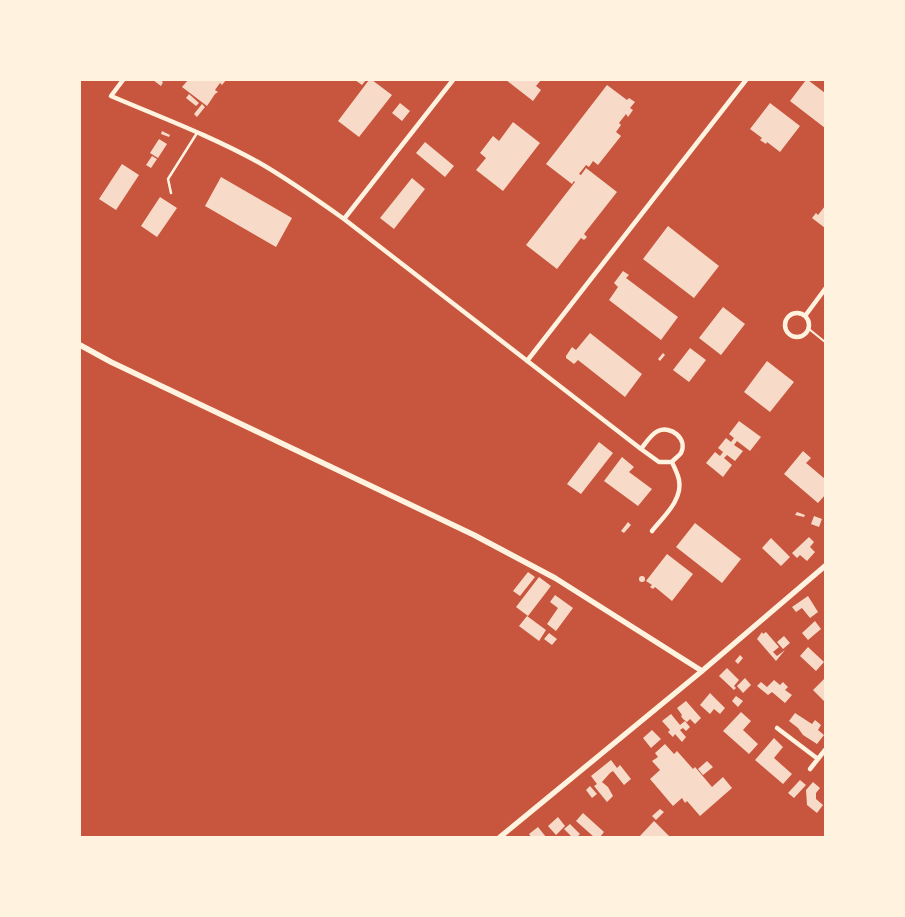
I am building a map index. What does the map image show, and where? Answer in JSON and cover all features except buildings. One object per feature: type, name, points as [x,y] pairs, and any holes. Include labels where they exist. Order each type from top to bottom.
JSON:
[{"type":"street","points":[[123,80],[111,96],[258,162],[299,187],[344,219],[641,449],[659,462],[672,462],[681,452],[682,442],[677,434],[667,430],[658,431],[641,449]]},
{"type":"street","points":[[344,219],[453,80]]},
{"type":"street","points":[[527,361],[746,80]]},
{"type":"street","points":[[804,316],[825,290]]},
{"type":"street","points":[[795,313],[804,316],[808,320],[809,329],[807,333],[798,338],[793,338],[786,332],[785,322],[787,318],[795,313]]},
{"type":"street","points":[[80,345],[110,362],[474,535],[555,578],[702,671]]},
{"type":"street","points":[[652,531],[675,501],[680,490],[679,479],[672,462]]},
{"type":"street","points":[[500,837],[702,671],[825,566]]},
{"type":"street","points":[[777,728],[818,759]]},
{"type":"street","points":[[810,769],[825,750]]},
{"type":"lane","points":[[171,193],[168,179],[197,133]]},
{"type":"path","points":[[809,329],[825,342]]}]
